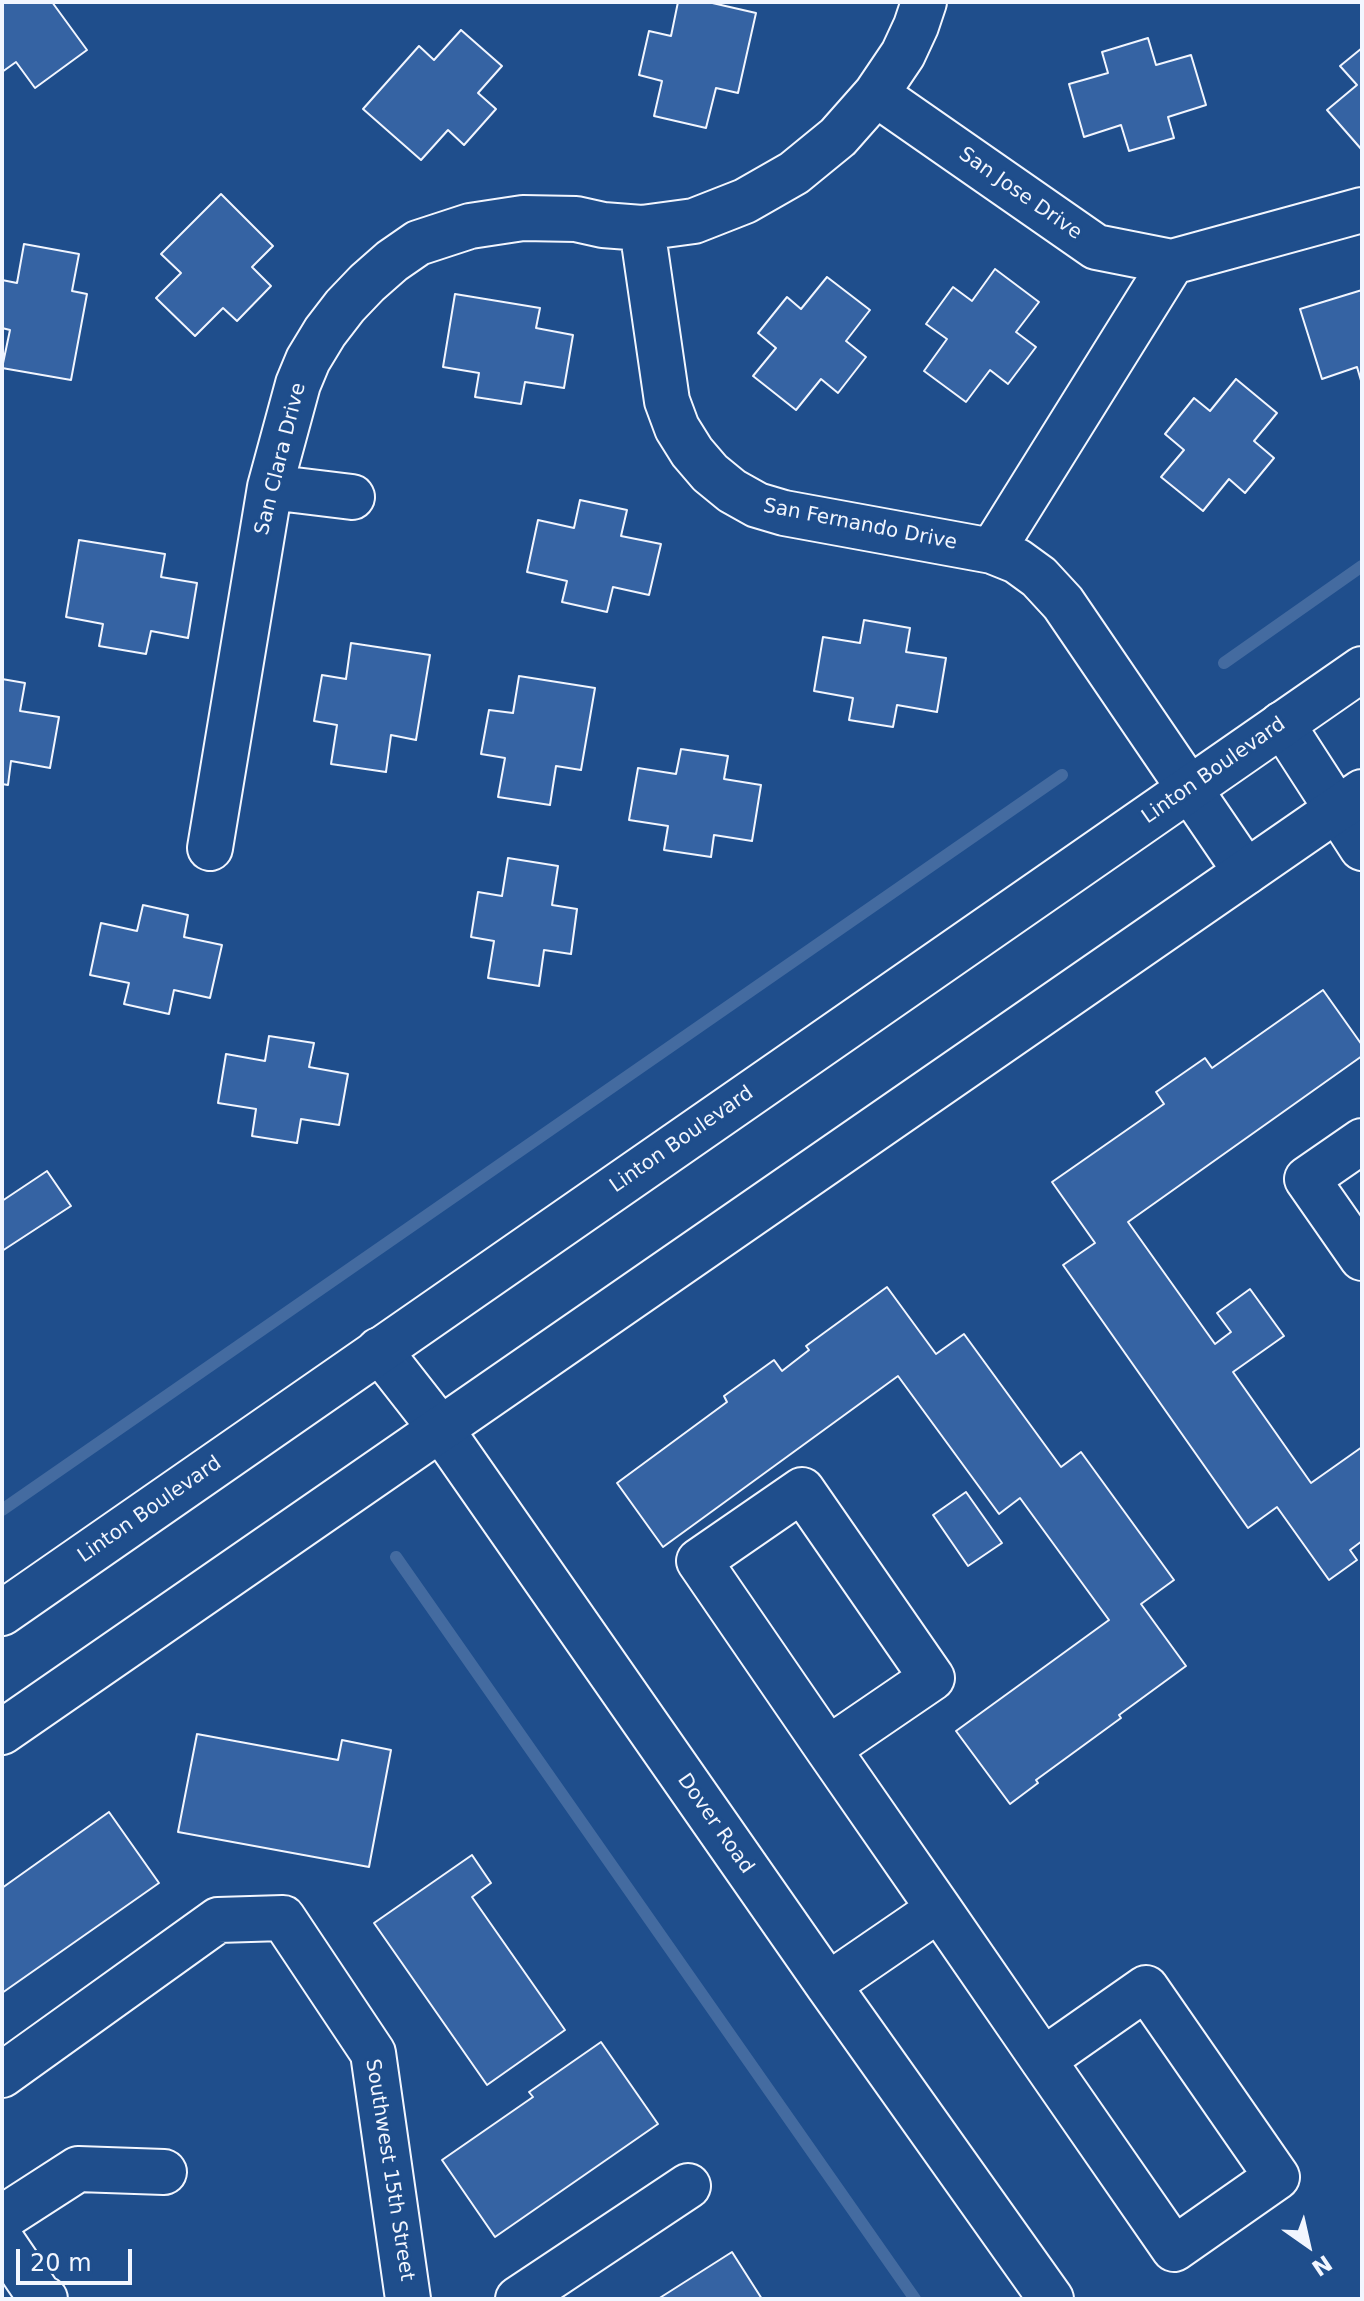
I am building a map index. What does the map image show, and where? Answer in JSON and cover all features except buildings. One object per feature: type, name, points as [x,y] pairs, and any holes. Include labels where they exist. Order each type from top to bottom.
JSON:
[{"type":"street","name":"San Clara Drive","points":[[210,848],[270,487],[298,384],[308,360],[345,306],[392,261],[418,243],[470,226],[523,218],[576,219],[642,228],[694,221],[758,194],[794,173],[838,137],[876,94],[903,54],[924,2]]},
{"type":"street","name":"San Jose Drive","points":[[876,94],[1096,247],[1172,262],[1362,210]]},
{"type":"street","name":"San Fernando Drive","points":[[642,228],[667,401],[677,428],[710,473],[732,491],[757,505],[784,513],[992,551],[1017,561],[1039,577],[1063,603],[1246,872]]},
{"type":"street","points":[[992,551],[1172,262]]},
{"type":"street","points":[[270,487],[352,497]]},
{"type":"street","name":"Linton Boulevard","points":[[2,1613],[1362,669]]},
{"type":"street","points":[[1282,724],[1349,801],[1362,848]]},
{"type":"street","points":[[2,1732],[1349,801]]},
{"type":"street","points":[[1362,1141],[1307,1179],[1362,1258]]},
{"type":"street","name":"Dover Road","points":[[379,1350],[440,1428],[1051,2299]]},
{"type":"street","points":[[828,1749],[932,1678],[802,1490],[699,1561],[828,1749],[1043,2060],[1174,2249],[1277,2177],[1146,1988],[1043,2060]]},
{"type":"street","points":[[828,1985],[939,1909]]},
{"type":"street","name":"Southwest 15th Street","points":[[2,2075],[218,1920],[283,1918],[373,2053],[408,2299]]},
{"type":"street","points":[[2,2218],[78,2169],[164,2172]]},
{"type":"street","points":[[518,2299],[688,2186]]},
{"type":"street","points":[[2,2241],[40,2297],[45,2299]]},
{"type":"waterway","points":[[1224,663],[1362,566]]},
{"type":"waterway","points":[[2,1510],[1062,775]]},
{"type":"waterway","points":[[396,1557],[915,2299]]}]
